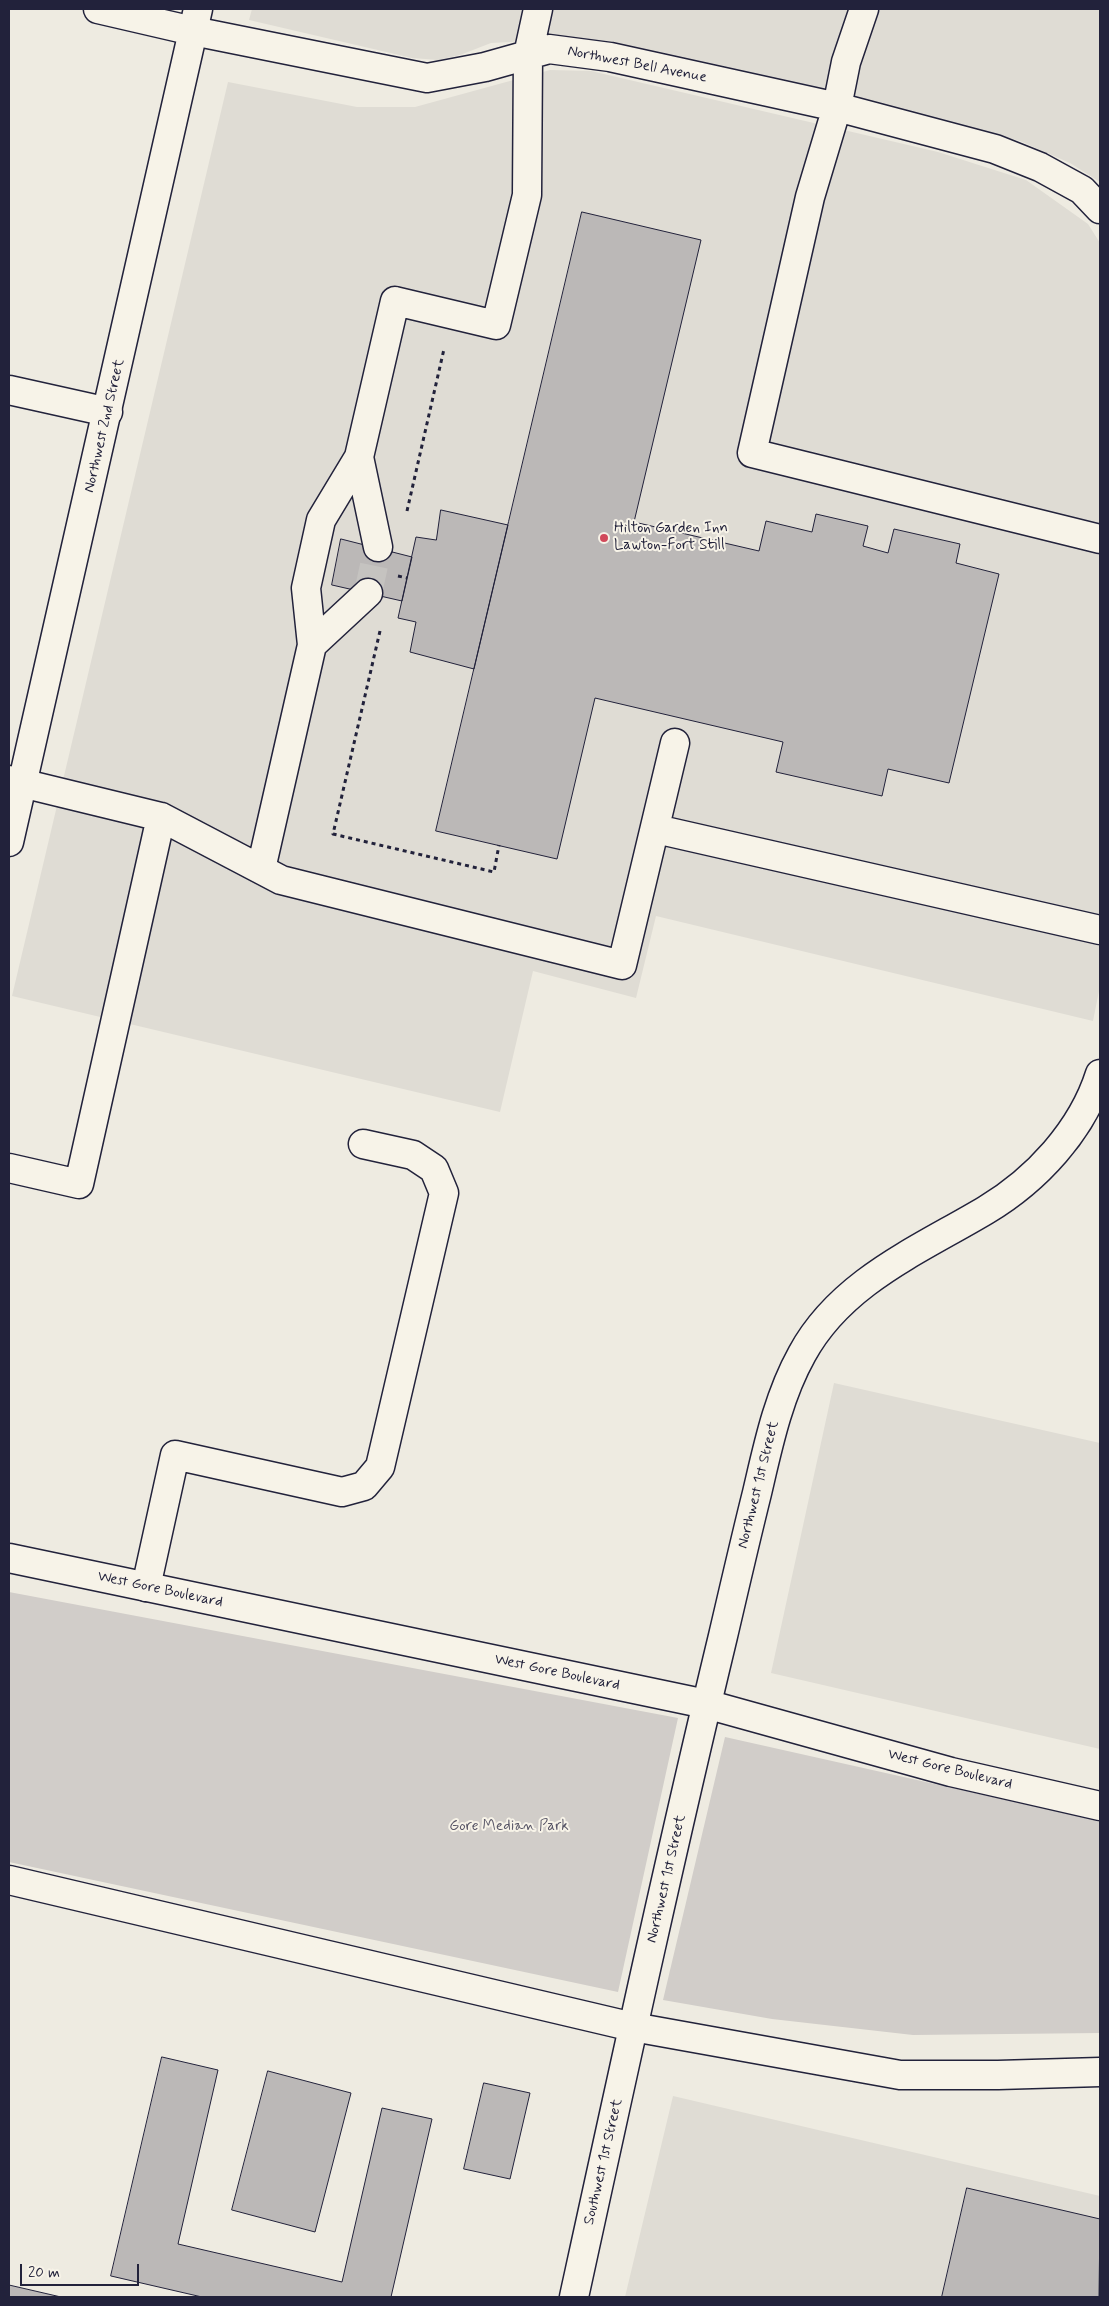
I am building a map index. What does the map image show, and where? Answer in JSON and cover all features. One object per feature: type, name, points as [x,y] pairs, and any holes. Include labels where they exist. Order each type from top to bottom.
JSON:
[{"type":"main road","name":"Northwest Bell Avenue","points":[[98,9],[196,20],[427,78],[485,67],[549,49],[610,57],[837,107],[995,149],[1040,167],[1082,190],[1100,209]]},
{"type":"main road","points":[[261,869],[312,645],[306,588],[321,520],[359,457],[395,301],[496,324],[527,195],[528,55],[538,9]]},
{"type":"main road","points":[[864,9],[846,62],[837,107],[810,197],[752,454],[1100,539]]},
{"type":"main road","name":"Northwest 2nd Street","points":[[9,842],[15,781],[108,412],[196,20]]},
{"type":"main road","points":[[9,390],[108,412]]},
{"type":"main road","points":[[359,457],[378,547]]},
{"type":"main road","points":[[312,645],[368,593]]},
{"type":"main road","points":[[15,781],[161,817],[281,880],[622,964],[656,829],[675,743]]},
{"type":"main road","points":[[9,1168],[79,1184],[161,817]]},
{"type":"main road","points":[[656,829],[1100,930]]},
{"type":"main road","name":"Northwest 1st Street","points":[[634,2027],[706,1704],[774,1419],[802,1354],[837,1305],[873,1277],[908,1253],[989,1208],[1033,1176],[1069,1136],[1095,1092],[1100,1074]]},
{"type":"main road","points":[[146,1587],[175,1455],[342,1492],[364,1486],[380,1467],[444,1193],[434,1169],[413,1155],[363,1144]]},
{"type":"main road","name":"West Gore Boulevard","points":[[9,1558],[706,1704],[950,1772],[1100,1806]]},
{"type":"main road","points":[[9,1880],[634,2027],[900,2075],[1100,2072]]},
{"type":"main road","name":"Southwest 1st Street","points":[[574,2297],[634,2027]]},
{"type":"path","points":[[406,517],[452,314]]},
{"type":"path","points":[[382,623],[333,834],[494,872],[499,846]]},
{"type":"shaded area","points":[[252,9],[1100,9],[1100,182],[1070,163],[1020,141],[936,118],[676,60],[568,39],[491,43],[460,55],[438,60],[412,58],[249,20]]},
{"type":"shaded area","points":[[550,70],[591,71],[938,152],[1026,180],[1088,224],[1100,243],[1100,986],[1093,1021],[656,916],[636,998],[533,971],[500,1112],[12,996],[228,82],[357,107],[415,107]]},
{"type":"shaded area","points":[[834,1383],[1100,1443],[1100,1749],[771,1673]]},
{"type":"shaded area","points":[[673,2096],[1100,2196],[1100,2297],[625,2297]]},
{"type":"green space","name":"Gore Median Park","points":[[9,1592],[678,1718],[618,1992],[9,1862]]},
{"type":"green space","points":[[725,1737],[1100,1821],[1100,2033],[913,2035],[772,2019],[663,2000]]},
{"type":"building","name":"Hilton Garden Inn Lawton-Fort Still","points":[[582,212],[701,240],[634,522],[759,551],[766,521],[812,532],[816,514],[868,526],[863,546],[888,553],[894,529],[960,544],[956,563],[999,574],[949,783],[888,769],[882,796],[776,772],[783,742],[595,698],[557,859],[436,831]]},
{"type":"building","points":[[441,510],[508,525],[474,669],[410,652],[416,622],[398,618],[416,537],[436,540]]},
{"type":"building","points":[[341,539],[412,557],[402,601],[332,585]]},
{"type":"building","points":[[162,2057],[218,2070],[178,2244],[342,2282],[382,2108],[432,2119],[391,2297],[202,2297],[111,2276]]},
{"type":"building","points":[[268,2071],[351,2093],[315,2232],[232,2210]]},
{"type":"building","points":[[484,2083],[530,2093],[510,2179],[464,2169]]},
{"type":"building","points":[[967,2188],[1100,2219],[1099,2297],[942,2297]]},
{"type":"building","points":[[9,2285],[61,2297],[9,2297]]},
{"type":"tunnel","points":[[368,593],[378,547]]},
{"type":"place","name":"Hilton Garden Inn Lawton-Fort Still","points":[[604,538]]}]
